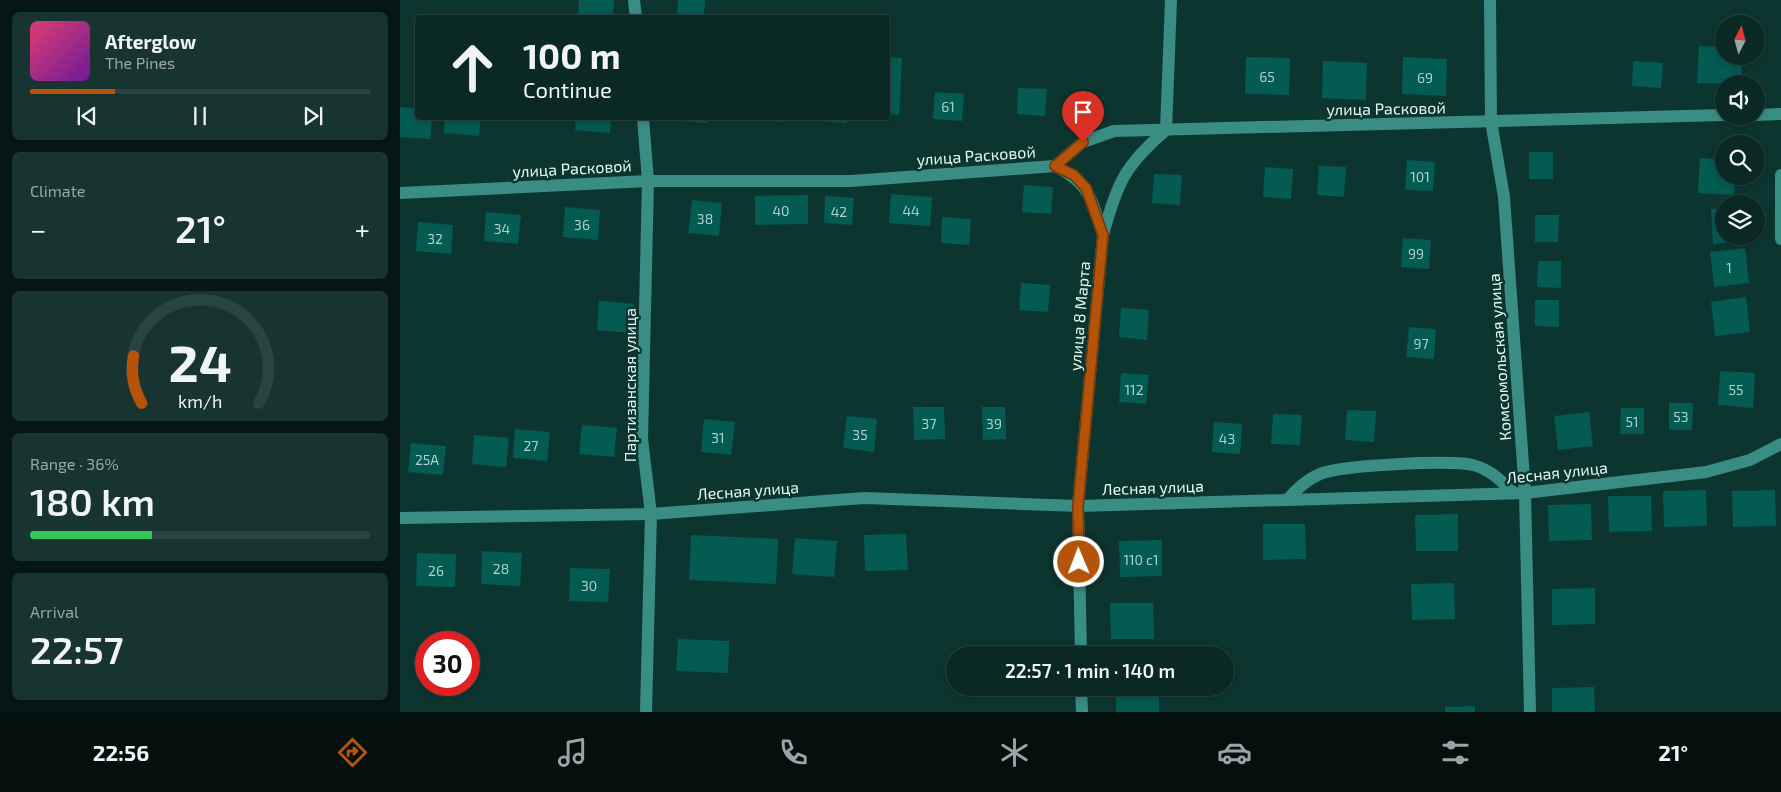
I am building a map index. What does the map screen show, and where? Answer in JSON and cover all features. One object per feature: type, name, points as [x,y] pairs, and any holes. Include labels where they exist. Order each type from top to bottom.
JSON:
[{"type":"street","points":[[634,0],[636,15]]},
{"type":"street","points":[[1166,130],[1171,0]]},
{"type":"street","name":"Комсомольская улица","points":[[1490,0],[1491,121],[1504,197],[1530,712]]},
{"type":"street","points":[[1765,115],[1781,114]]},
{"type":"street","name":"улица Расковой","points":[[400,193],[648,181],[851,181],[1055,166],[1083,142],[1114,131],[1715,116]]},
{"type":"street","name":"Партизанская улица","points":[[643,120],[648,181],[642,439],[651,514],[646,712]]},
{"type":"street","name":"улица 8 Марта","points":[[1081,646],[1078,506],[1103,235],[1113,200],[1124,175],[1140,152],[1166,130]]},
{"type":"street","points":[[1055,166],[1074,175],[1086,188],[1103,235]]},
{"type":"street","points":[[1781,174],[1781,239]]},
{"type":"street","name":"Лесная улица","points":[[400,518],[651,514],[864,498],[1078,506],[1520,493],[1706,472],[1750,460],[1781,444]]},
{"type":"street","points":[[1287,500],[1302,483],[1321,473],[1348,468],[1448,463],[1474,465],[1493,474],[1520,493]]},
{"type":"street","points":[[1081,696],[1082,712]]},
{"type":"building","points":[[579,0],[614,0],[613,15],[578,15]]},
{"type":"building","points":[[678,0],[705,0],[704,15],[677,14]]},
{"type":"building","points":[[1699,46],[1715,47],[1715,65],[1742,65],[1741,75],[1715,75],[1715,83],[1697,83]]},
{"type":"building","points":[[890,57],[902,58],[899,115],[890,114]]},
{"type":"building","points":[[1246,57],[1290,58],[1289,95],[1245,94]]},
{"type":"building","points":[[1403,57],[1447,59],[1446,96],[1402,94]]},
{"type":"building","points":[[1323,61],[1367,63],[1366,100],[1322,98]]},
{"type":"building","points":[[1633,61],[1663,63],[1661,88],[1632,86]]},
{"type":"building","points":[[1018,88],[1047,89],[1045,116],[1017,114]]},
{"type":"building","points":[[935,92],[964,94],[962,121],[933,119]]},
{"type":"building","points":[[400,107],[415,109],[415,120],[432,120],[430,139],[400,137]]},
{"type":"building","points":[[445,120],[481,120],[479,136],[444,133]]},
{"type":"building","points":[[576,120],[611,120],[610,133],[575,130]]},
{"type":"building","points":[[708,120],[708,123],[679,121]]},
{"type":"building","points":[[754,120],[782,120],[782,122]]},
{"type":"building","points":[[847,120],[847,123],[818,121]]},
{"type":"building","points":[[1529,152],[1553,152],[1553,179],[1529,179]]},
{"type":"building","points":[[1700,158],[1715,159],[1715,185],[1735,185],[1734,195],[1698,193]]},
{"type":"building","points":[[1407,160],[1435,162],[1433,191],[1405,190]]},
{"type":"building","points":[[1319,166],[1346,167],[1344,197],[1317,195]]},
{"type":"building","points":[[1265,167],[1293,169],[1291,199],[1263,197]]},
{"type":"building","points":[[1154,174],[1182,175],[1180,205],[1152,203]]},
{"type":"building","points":[[1024,185],[1053,187],[1051,214],[1022,212]]},
{"type":"building","points":[[891,194],[932,197],[930,226],[889,223]]},
{"type":"building","points":[[808,195],[808,224],[755,225],[755,196]]},
{"type":"building","points":[[825,196],[854,198],[852,225],[824,223]]},
{"type":"building","points":[[692,200],[722,203],[719,236],[688,233]]},
{"type":"building","points":[[565,207],[600,210],[598,240],[563,237]]},
{"type":"building","points":[[1711,209],[1715,209],[1715,244],[1713,244]]},
{"type":"building","points":[[486,212],[521,215],[518,244],[484,241]]},
{"type":"building","points":[[1535,215],[1559,215],[1558,242],[1535,242]]},
{"type":"building","points":[[942,217],[971,219],[969,245],[941,243]]},
{"type":"building","points":[[418,222],[453,225],[451,254],[416,251]]},
{"type":"building","points":[[1403,238],[1431,240],[1429,269],[1401,267]]},
{"type":"building","points":[[1745,248],[1749,283],[1714,287],[1710,252]]},
{"type":"building","points":[[1538,261],[1561,261],[1561,288],[1537,287]]},
{"type":"building","points":[[1021,283],[1050,285],[1048,312],[1019,310]]},
{"type":"building","points":[[1746,297],[1750,332],[1715,336],[1711,302]]},
{"type":"building","points":[[1535,300],[1559,300],[1559,327],[1535,326]]},
{"type":"building","points":[[599,301],[634,304],[631,333],[597,330]]},
{"type":"building","points":[[1121,308],[1149,310],[1147,340],[1119,337]]},
{"type":"building","points":[[1409,327],[1436,329],[1434,359],[1406,357]]},
{"type":"building","points":[[1720,371],[1755,373],[1753,408],[1718,405]]},
{"type":"building","points":[[1121,373],[1149,375],[1146,404],[1119,402]]},
{"type":"building","points":[[1669,403],[1693,403],[1692,430],[1669,430]]},
{"type":"building","points":[[913,407],[944,407],[945,439],[914,440]]},
{"type":"building","points":[[982,407],[1005,407],[1006,439],[983,440]]},
{"type":"building","points":[[1621,408],[1644,408],[1644,434],[1620,434]]},
{"type":"building","points":[[1347,410],[1376,411],[1374,442],[1345,440]]},
{"type":"building","points":[[1589,412],[1593,446],[1558,450],[1554,416]]},
{"type":"building","points":[[1273,414],[1302,415],[1300,445],[1271,444]]},
{"type":"building","points":[[847,416],[877,419],[874,452],[843,448]]},
{"type":"building","points":[[704,419],[735,422],[731,455],[701,452]]},
{"type":"building","points":[[1214,422],[1242,424],[1240,454],[1212,452]]},
{"type":"building","points":[[582,425],[617,428],[614,457],[579,454]]},
{"type":"building","points":[[515,429],[550,432],[547,461],[513,458]]},
{"type":"building","points":[[474,435],[509,438],[506,467],[472,464]]},
{"type":"building","points":[[411,443],[446,446],[443,475],[408,472]]},
{"type":"building","points":[[1706,490],[1707,526],[1664,527],[1663,491]]},
{"type":"building","points":[[1775,490],[1776,526],[1733,527],[1732,491]]},
{"type":"building","points":[[1608,496],[1651,496],[1652,531],[1609,532]]},
{"type":"building","points":[[1591,504],[1592,540],[1549,541],[1548,505]]},
{"type":"building","points":[[1458,514],[1458,551],[1416,551],[1415,515]]},
{"type":"building","points":[[1263,524],[1305,524],[1306,559],[1263,560]]},
{"type":"building","points":[[906,534],[908,570],[865,571],[864,535]]},
{"type":"building","points":[[691,535],[778,539],[776,584],[689,580]]},
{"type":"building","points":[[795,538],[837,541],[834,577],[792,574]]},
{"type":"building","points":[[1162,540],[1162,576],[1120,577],[1119,541]]},
{"type":"building","points":[[482,551],[522,553],[520,586],[481,584]]},
{"type":"building","points":[[417,553],[456,554],[455,587],[416,586]]},
{"type":"building","points":[[570,568],[610,569],[608,602],[569,601]]},
{"type":"building","points":[[1454,583],[1455,619],[1412,620],[1411,584]]},
{"type":"building","points":[[1595,588],[1595,624],[1552,625],[1552,589]]},
{"type":"building","points":[[1110,603],[1153,603],[1154,639],[1111,639]]},
{"type":"building","points":[[678,639],[729,641],[728,673],[676,671]]},
{"type":"building","points":[[1594,687],[1595,712],[1552,712],[1552,688]]},
{"type":"building","points":[[1116,696],[1159,696],[1159,712],[1116,712]]},
{"type":"building","points":[[1475,706],[1475,712],[1445,712],[1445,707]]},
{"type":"route","points":[[1079,562],[1078,506],[1103,235],[1086,188],[1074,175],[1055,166],[1083,142]]}]
